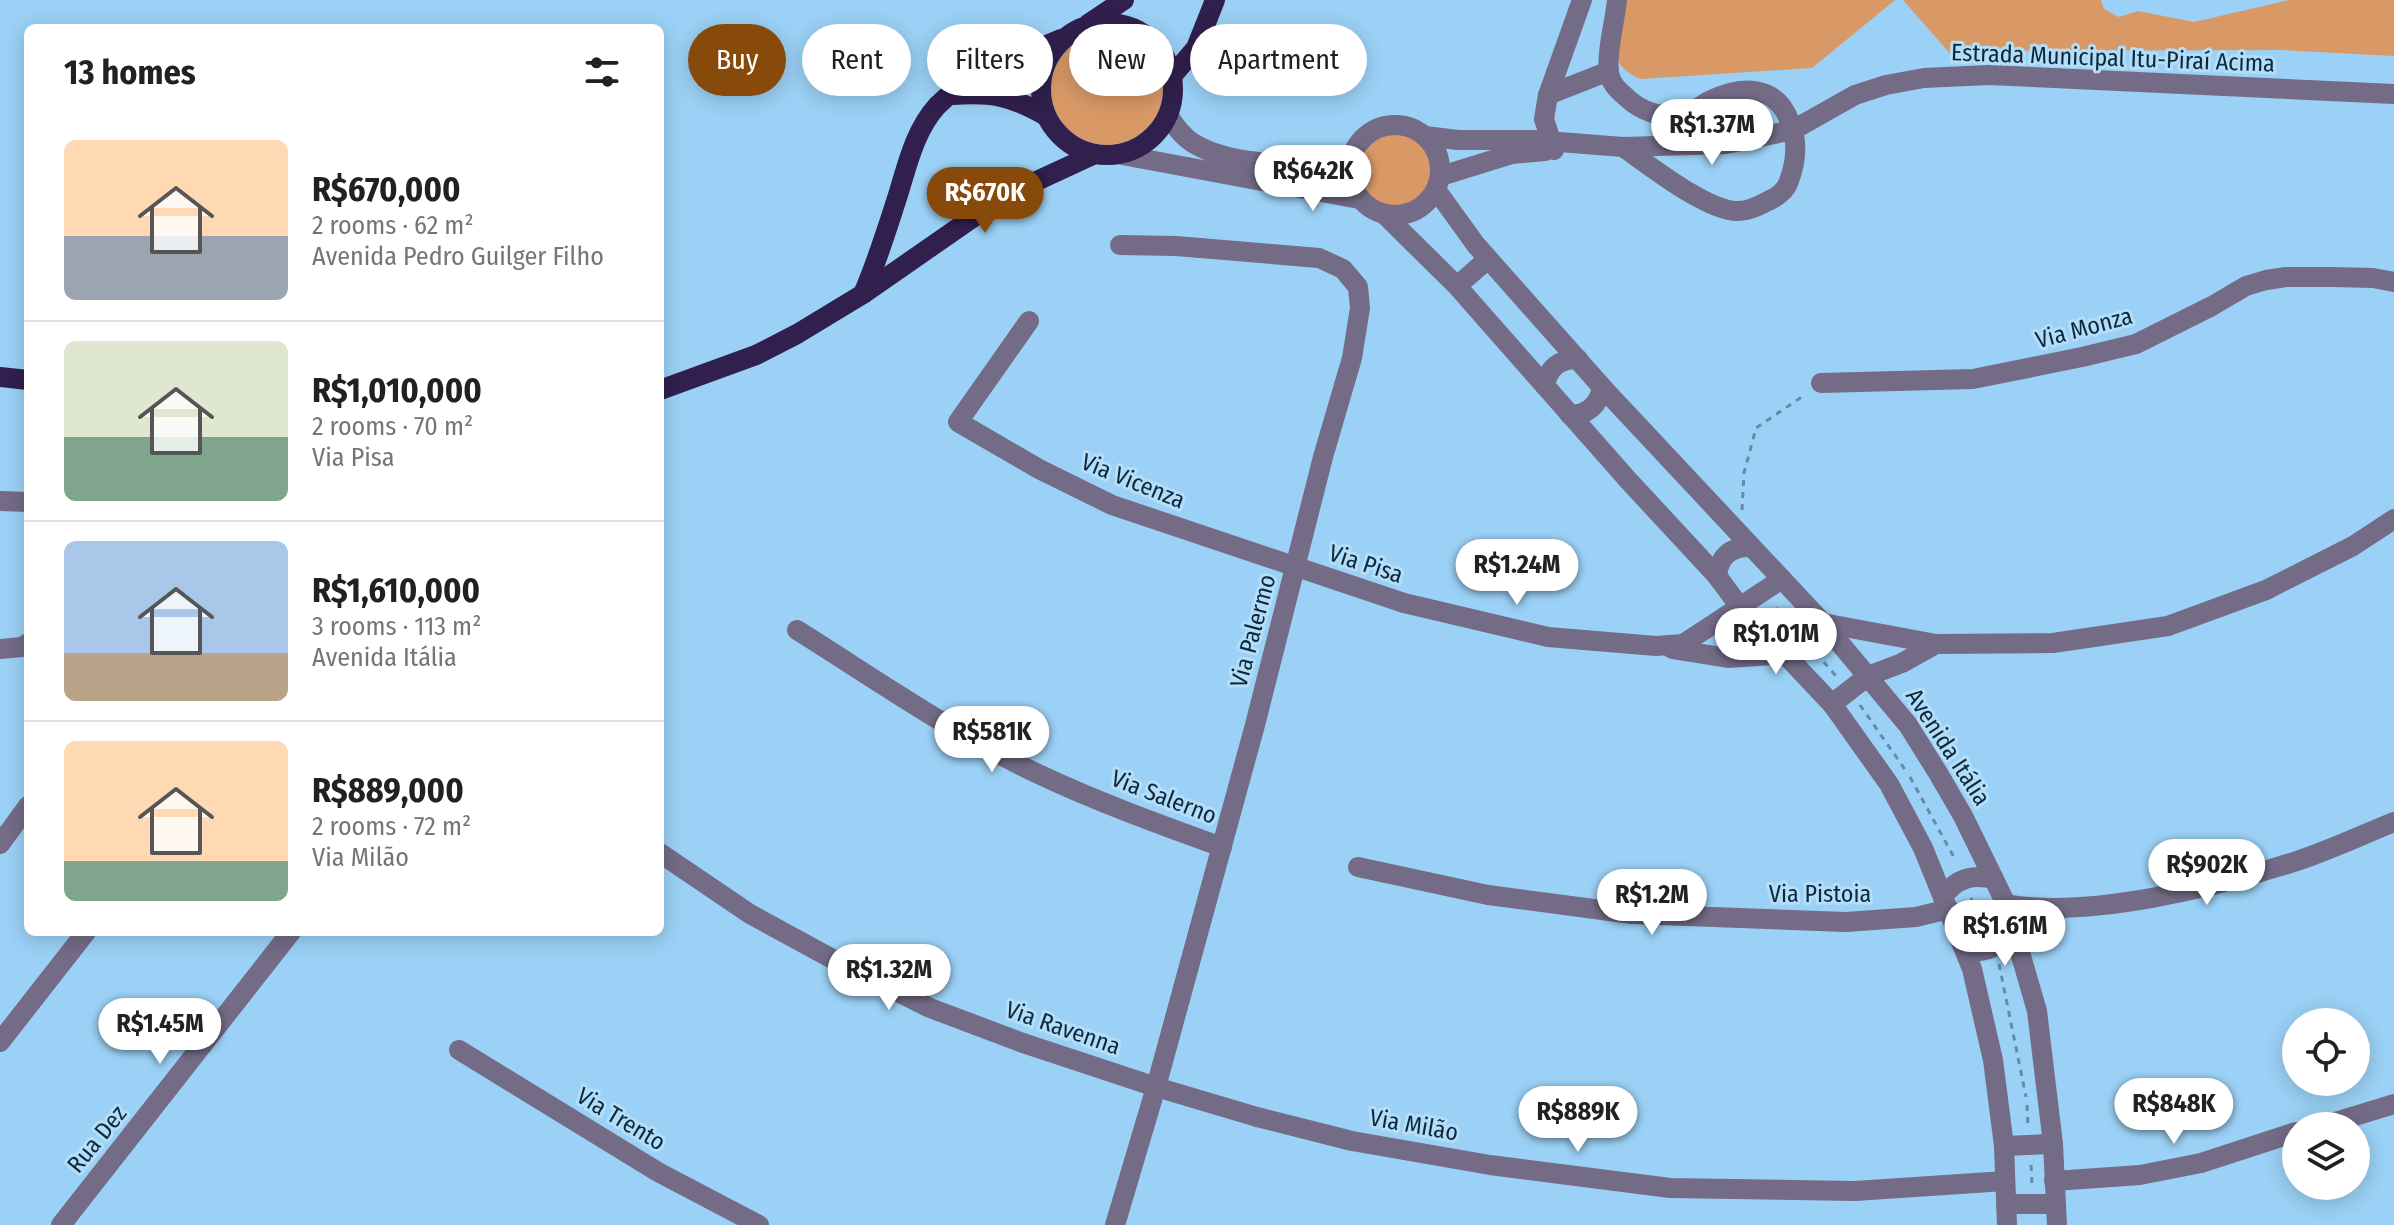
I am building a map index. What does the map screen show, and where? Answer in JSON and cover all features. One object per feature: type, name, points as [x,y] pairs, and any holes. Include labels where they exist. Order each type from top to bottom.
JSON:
[{"type":"main road","points":[[1088,24],[1124,0]]},
{"type":"main road","points":[[1174,74],[1196,48],[1215,0]]},
{"type":"main road","points":[[1053,42],[1069,35]]},
{"type":"main road","points":[[1065,37],[1050,53],[1042,73],[1040,95],[1046,116],[1058,134],[1075,147],[1095,154],[1117,154],[1138,147],[1156,134],[1168,115],[1173,96]]},
{"type":"main road","points":[[863,294],[878,259],[915,144],[935,108],[949,96]]},
{"type":"main road","points":[[1002,96],[1046,116]]},
{"type":"main road","points":[[664,389],[756,355],[797,334],[863,294],[1004,196],[1095,154]]},
{"type":"main road","points":[[0,377],[24,380]]},
{"type":"street","points":[[1553,146],[1544,119],[1548,95],[1582,0]]},
{"type":"street","points":[[1617,0],[1609,71],[1614,86],[1631,103],[1644,110],[1680,116],[1724,95],[1760,92],[1770,95],[1784,106],[1793,130],[1796,152],[1788,186],[1762,205],[1738,212],[1696,196],[1623,147]]},
{"type":"street","points":[[1548,95],[1609,71]]},
{"type":"street","name":"Estrada Municipal Itu-Piraí Acima","points":[[1553,146],[1726,144],[1793,130],[1855,95],[1924,78],[1989,75],[2394,94]]},
{"type":"street","points":[[1168,115],[1190,141],[1205,149],[1232,156],[1301,164],[1352,156]]},
{"type":"street","points":[[1383,126],[1413,128],[1425,136],[1435,147],[1440,161],[1439,183],[1428,203],[1415,212],[1400,216],[1385,215],[1359,199],[1349,170],[1359,142],[1383,126]]},
{"type":"street","points":[[1425,136],[1553,146]]},
{"type":"street","points":[[1439,183],[1512,154],[1553,146]]},
{"type":"street","points":[[1117,154],[1359,199]]},
{"type":"street","name":"Avenida Itália","points":[[1439,183],[1488,259],[1749,547],[1823,623],[1908,725],[1931,761],[1963,816],[2015,928],[2037,1011],[2053,1144],[2057,1225]]},
{"type":"street","points":[[1385,215],[1457,286],[1717,576],[1740,607],[1832,704],[1889,784],[1923,848],[1972,969],[1993,1060],[2004,1146],[2006,1215],[2055,1204]]},
{"type":"street","name":"Via Palermo","points":[[1115,1225],[1156,1087],[1297,569],[1323,457],[1352,358],[1360,308],[1358,287],[1343,269],[1319,258],[1176,246],[1120,245]]},
{"type":"street","points":[[1457,286],[1488,259]]},
{"type":"street","name":"Via Monza","points":[[1821,383],[1973,379],[2082,357],[2136,344],[2246,286],[2266,280],[2333,277],[2394,282]]},
{"type":"street","name":"Via Vicenza","points":[[1029,321],[958,422],[1039,469],[1112,505],[1297,569]]},
{"type":"street","points":[[1545,386],[1549,372],[1555,366],[1562,361],[1578,359]]},
{"type":"street","points":[[1570,415],[1578,415],[1591,408],[1597,402],[1602,387]]},
{"type":"street","points":[[0,501],[24,502]]},
{"type":"street","points":[[1823,623],[1936,644],[2053,643],[2168,626],[2266,590],[2353,546],[2394,519]]},
{"type":"street","points":[[1717,576],[1718,566],[1726,553],[1749,547]]},
{"type":"street","name":"Via Pisa","points":[[1297,569],[1404,603],[1548,637],[1656,646],[1728,658],[1786,654]]},
{"type":"street","points":[[1740,607],[1782,579]]},
{"type":"street","name":"Via Pisa","points":[[1656,646],[1683,644],[1740,607]]},
{"type":"street","name":"Via Salerno","points":[[797,630],[956,730],[1032,771],[1131,815],[1222,847]]},
{"type":"street","points":[[1832,704],[1868,676],[1902,663],[1936,644]]},
{"type":"street","points":[[0,649],[24,646]]},
{"type":"street","points":[[0,844],[24,811]]},
{"type":"street","points":[[2006,904],[2050,909],[2099,905],[2212,884],[2298,861],[2394,822]]},
{"type":"street","name":"Via Ravenna","points":[[664,856],[750,914],[930,1008],[1156,1087]]},
{"type":"street","name":"Via Pistoia","points":[[1358,867],[1488,895],[1632,914],[1846,922],[1916,917],[1946,903]]},
{"type":"street","points":[[1946,903],[1956,882],[1969,877],[1994,879]]},
{"type":"street","points":[[1966,952],[1997,947],[2008,939],[2015,928]]},
{"type":"street","points":[[0,1042],[83,936]]},
{"type":"street","name":"Rua Dez","points":[[61,1225],[288,936]]},
{"type":"street","name":"Via Trento","points":[[459,1050],[658,1172],[759,1225]]},
{"type":"street","name":"Via Milão","points":[[1156,1087],[1352,1141],[1490,1165],[1670,1188],[1855,1191],[2005,1181]]},
{"type":"street","points":[[2368,1112],[2394,1104]]},
{"type":"street","points":[[2054,1181],[2140,1175],[2186,1166],[2282,1136]]},
{"type":"street","points":[[2004,1146],[2053,1144]]},
{"type":"path","points":[[1735,531],[1744,506],[1744,473],[1756,428],[1821,383]]},
{"type":"shaded area","points":[[1622,0],[1895,0],[1812,68],[1641,79],[1629,73],[1617,56],[1615,47]]},
{"type":"shaded area","points":[[1903,0],[2101,0],[2104,9],[2119,17],[2138,11],[2194,22],[2289,0],[2394,0],[2394,56],[2282,50],[1962,51],[1953,57]]},
{"type":"shaded area","points":[[1068,50],[1069,96],[1162,96],[1159,110],[1146,128],[1128,141],[1107,145],[1086,141],[1068,128],[1055,110],[1052,96],[1055,68]]},
{"type":"shaded area","points":[[1402,134],[1421,144],[1429,156],[1429,184],[1421,196],[1409,204],[1388,206],[1369,196],[1361,184],[1359,163],[1369,144],[1381,136]]}]
